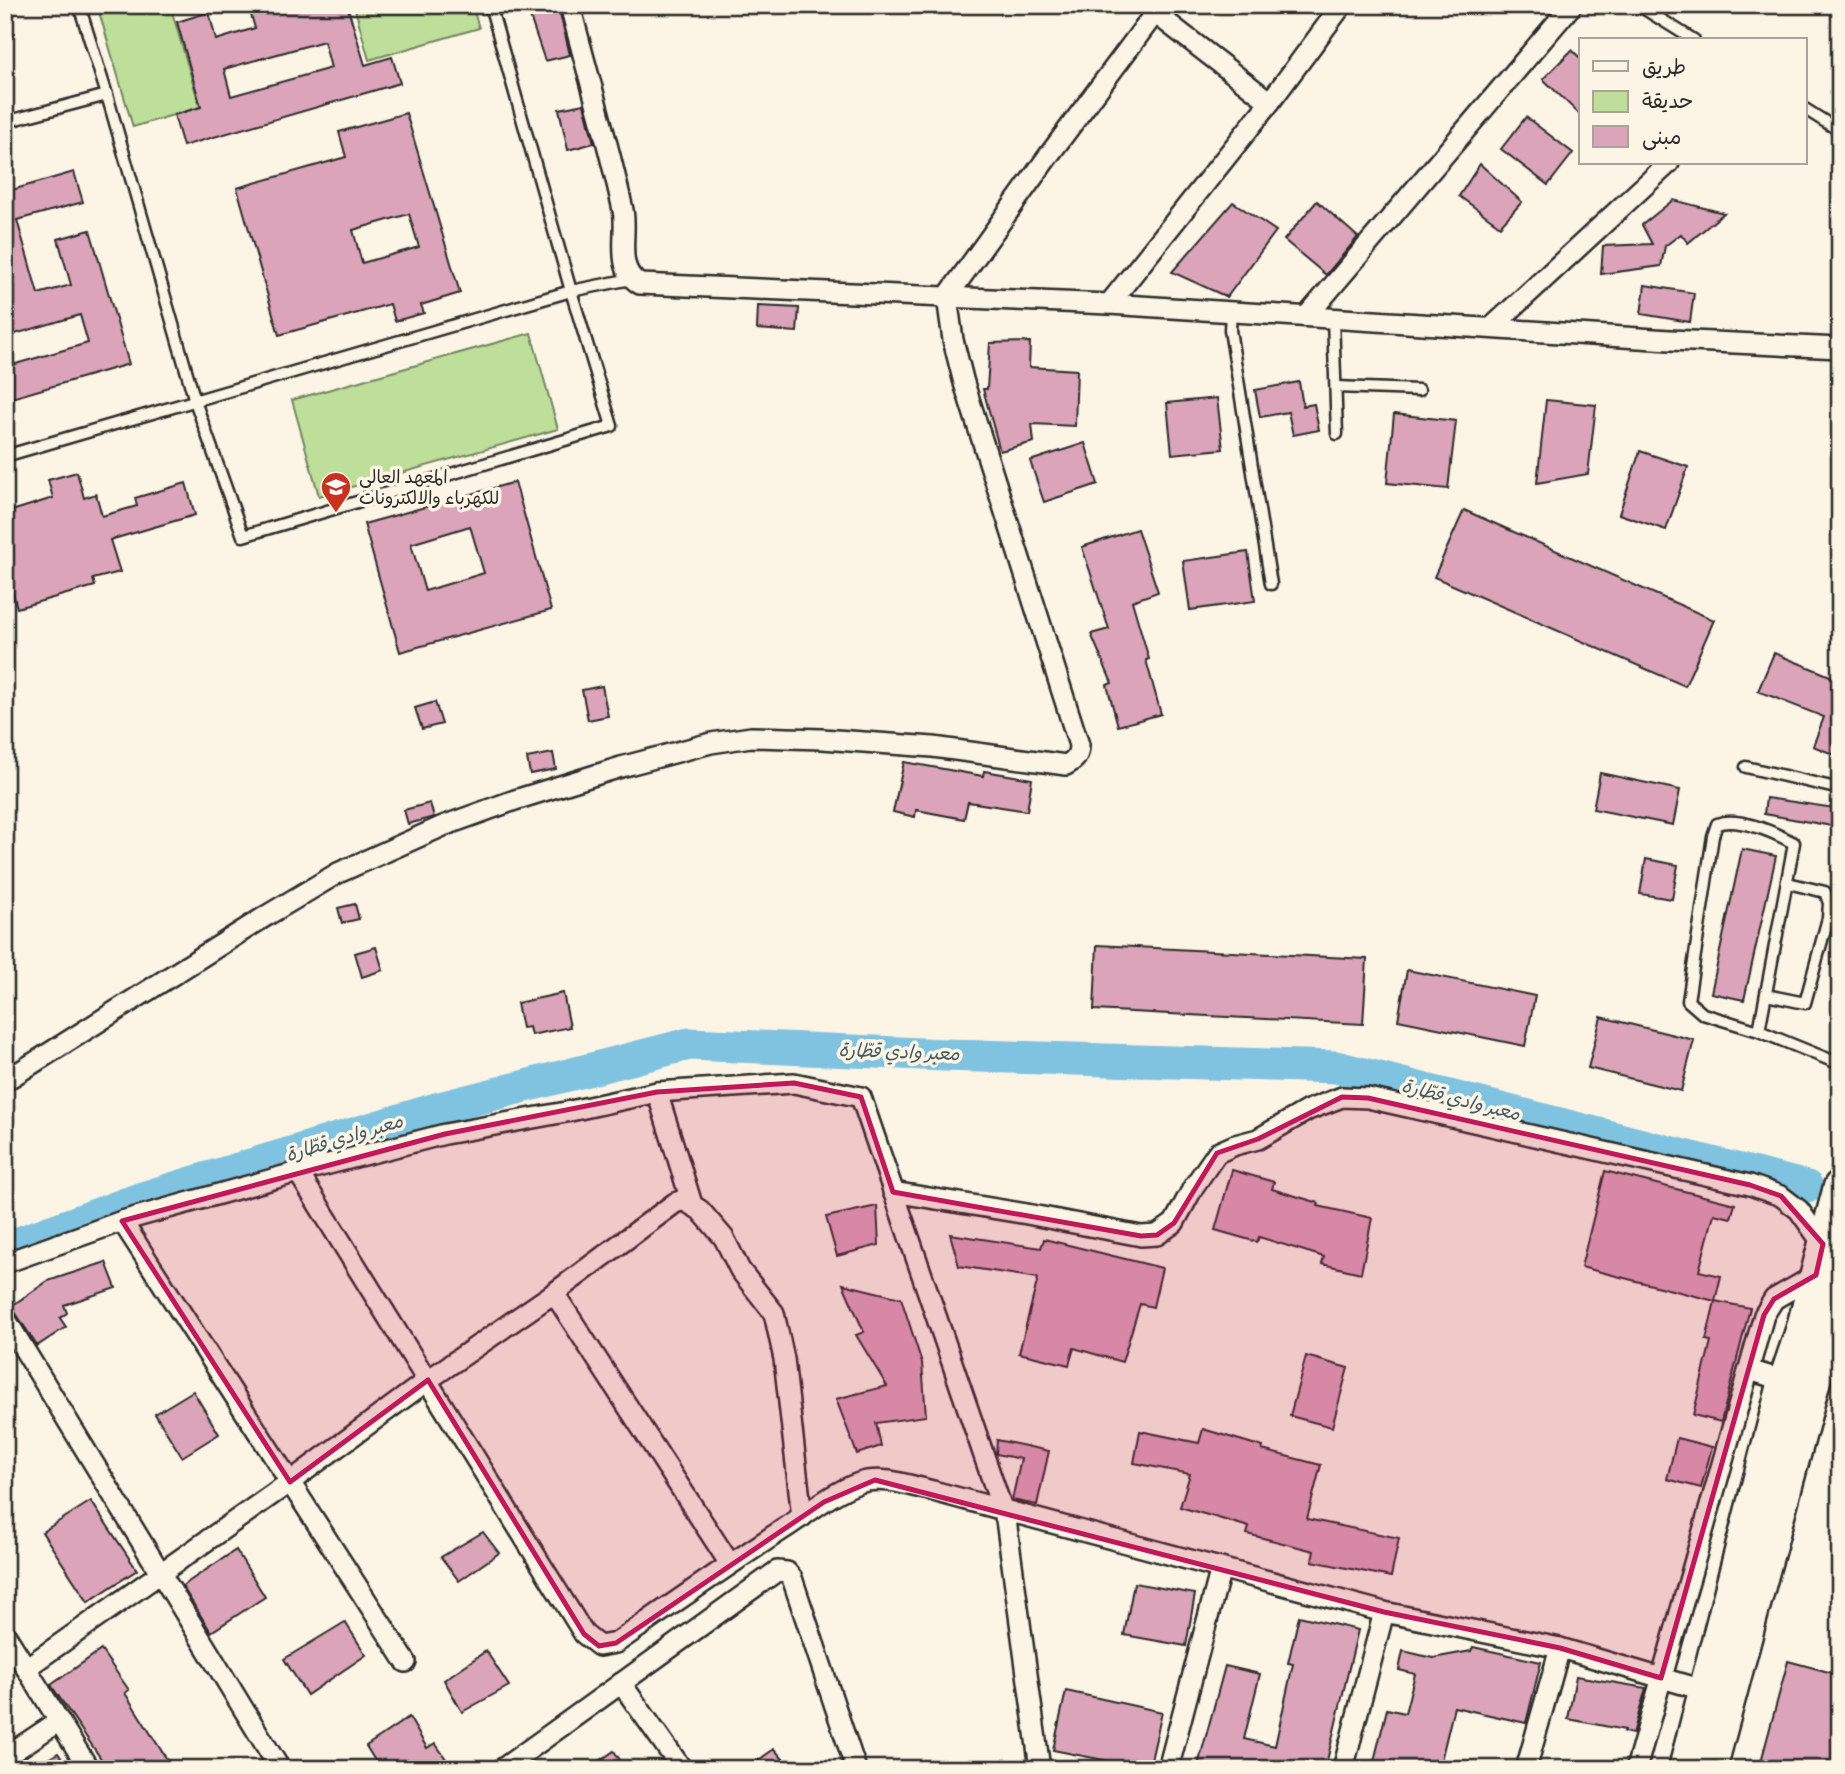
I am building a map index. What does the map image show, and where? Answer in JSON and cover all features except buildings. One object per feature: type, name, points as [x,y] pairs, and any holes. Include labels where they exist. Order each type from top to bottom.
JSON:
[{"type":"highway","points":[[1710,1769],[1828,1279],[1823,1244],[1840,1187]]},
{"type":"highway","points":[[1685,1769],[1785,1381],[1802,1331],[1828,1279]]},
{"type":"street","points":[[570,5],[624,213],[626,270],[631,279],[640,284],[1109,304],[1840,348]]},
{"type":"street","points":[[1109,304],[1270,102],[1342,5]]},
{"type":"street","points":[[1307,316],[1572,5]]},
{"type":"street","points":[[5,1081],[338,873],[443,827],[516,800],[621,767],[711,743],[751,737],[933,747],[1066,765],[1074,761],[1079,753],[1079,745],[964,383],[953,340],[947,296],[1158,9],[1270,102]]},
{"type":"street","points":[[1491,328],[1668,164]]},
{"type":"street","points":[[5,1262],[122,1221],[298,1172],[445,1134],[657,1092],[794,1083],[861,1097],[1003,1509],[1040,1769]]},
{"type":"street","points":[[657,1092],[692,1204]]},
{"type":"street","points":[[893,1192],[1141,1236],[1157,1235],[1174,1223],[1194,1186],[1217,1153],[1235,1144],[1258,1139],[1308,1110],[1342,1097],[1368,1097],[1750,1185],[1781,1196],[1799,1210],[1823,1244]]},
{"type":"street","points":[[298,1172],[584,1634],[599,1646],[616,1643],[802,1517],[859,1483],[875,1480],[894,1482],[1003,1509],[1384,1612],[1560,1648],[1706,1691]]},
{"type":"street","points":[[26,1668],[554,1293],[675,1203],[683,1200],[692,1204],[724,1238],[740,1270],[774,1313],[784,1359],[802,1517]]},
{"type":"street","points":[[122,1221],[406,1662]]},
{"type":"street","points":[[1636,1769],[1764,1315],[1774,1299],[1828,1279]]},
{"type":"street","points":[[554,1293],[730,1564]]},
{"type":"street","points":[[5,1318],[281,1769]]},
{"type":"street","points":[[1749,1370],[1785,1381]]},
{"type":"street","points":[[1168,1769],[1221,1568]]},
{"type":"street","points":[[502,1769],[777,1571],[787,1572],[792,1578],[856,1769]]},
{"type":"street","points":[[1343,1769],[1384,1612]]},
{"type":"street","points":[[5,1634],[89,1769]]},
{"type":"street","points":[[1526,1769],[1560,1648]]},
{"type":"street","points":[[621,1683],[682,1769]]},
{"type":"street","points":[[5,1757],[59,1721]]},
{"type":"lane","points":[[79,5],[195,401],[243,536],[612,426],[490,5]]},
{"type":"lane","points":[[1638,5],[1691,38]]},
{"type":"lane","points":[[5,122],[107,94]]},
{"type":"lane","points":[[1806,111],[1840,131]]},
{"type":"lane","points":[[5,456],[571,291],[631,279]]},
{"type":"lane","points":[[1231,312],[1230,330],[1271,584]]},
{"type":"lane","points":[[1333,318],[1337,434]]},
{"type":"lane","points":[[1336,387],[1419,390]]},
{"type":"lane","points":[[1746,767],[1840,789]]},
{"type":"lane","points":[[1759,1031],[1794,843],[1777,834],[1727,820],[1717,824],[1713,836],[1688,1001],[1703,1014],[1759,1031],[1840,1064]]},
{"type":"lane","points":[[1766,995],[1805,1003],[1828,918],[1829,903],[1825,892],[1788,883]]},
{"type":"highlighted area","points":[[794,1083],[861,1097],[893,1192],[1141,1236],[1157,1235],[1174,1223],[1217,1153],[1258,1139],[1342,1097],[1368,1098],[1750,1185],[1781,1196],[1823,1244],[1816,1275],[1774,1299],[1764,1315],[1661,1678],[1560,1648],[1384,1612],[875,1480],[824,1502],[616,1643],[599,1646],[584,1634],[428,1380],[290,1482],[122,1221],[445,1134],[657,1092]]},
{"type":"green space","points":[[97,5],[170,5],[200,107],[133,127]]},
{"type":"green space","points":[[354,5],[472,5],[479,28],[369,60]]},
{"type":"green space","points":[[531,333],[558,429],[319,496],[292,400]]},
{"type":"waterway","name":"معبر وادي قطّارة","points":[[5,1248],[142,1198],[436,1109],[689,1044],[1336,1067],[1807,1187]]},
{"type":"place","name":"المعهد العالي للكهرباء والالكترونات","points":[[336,514]]}]
